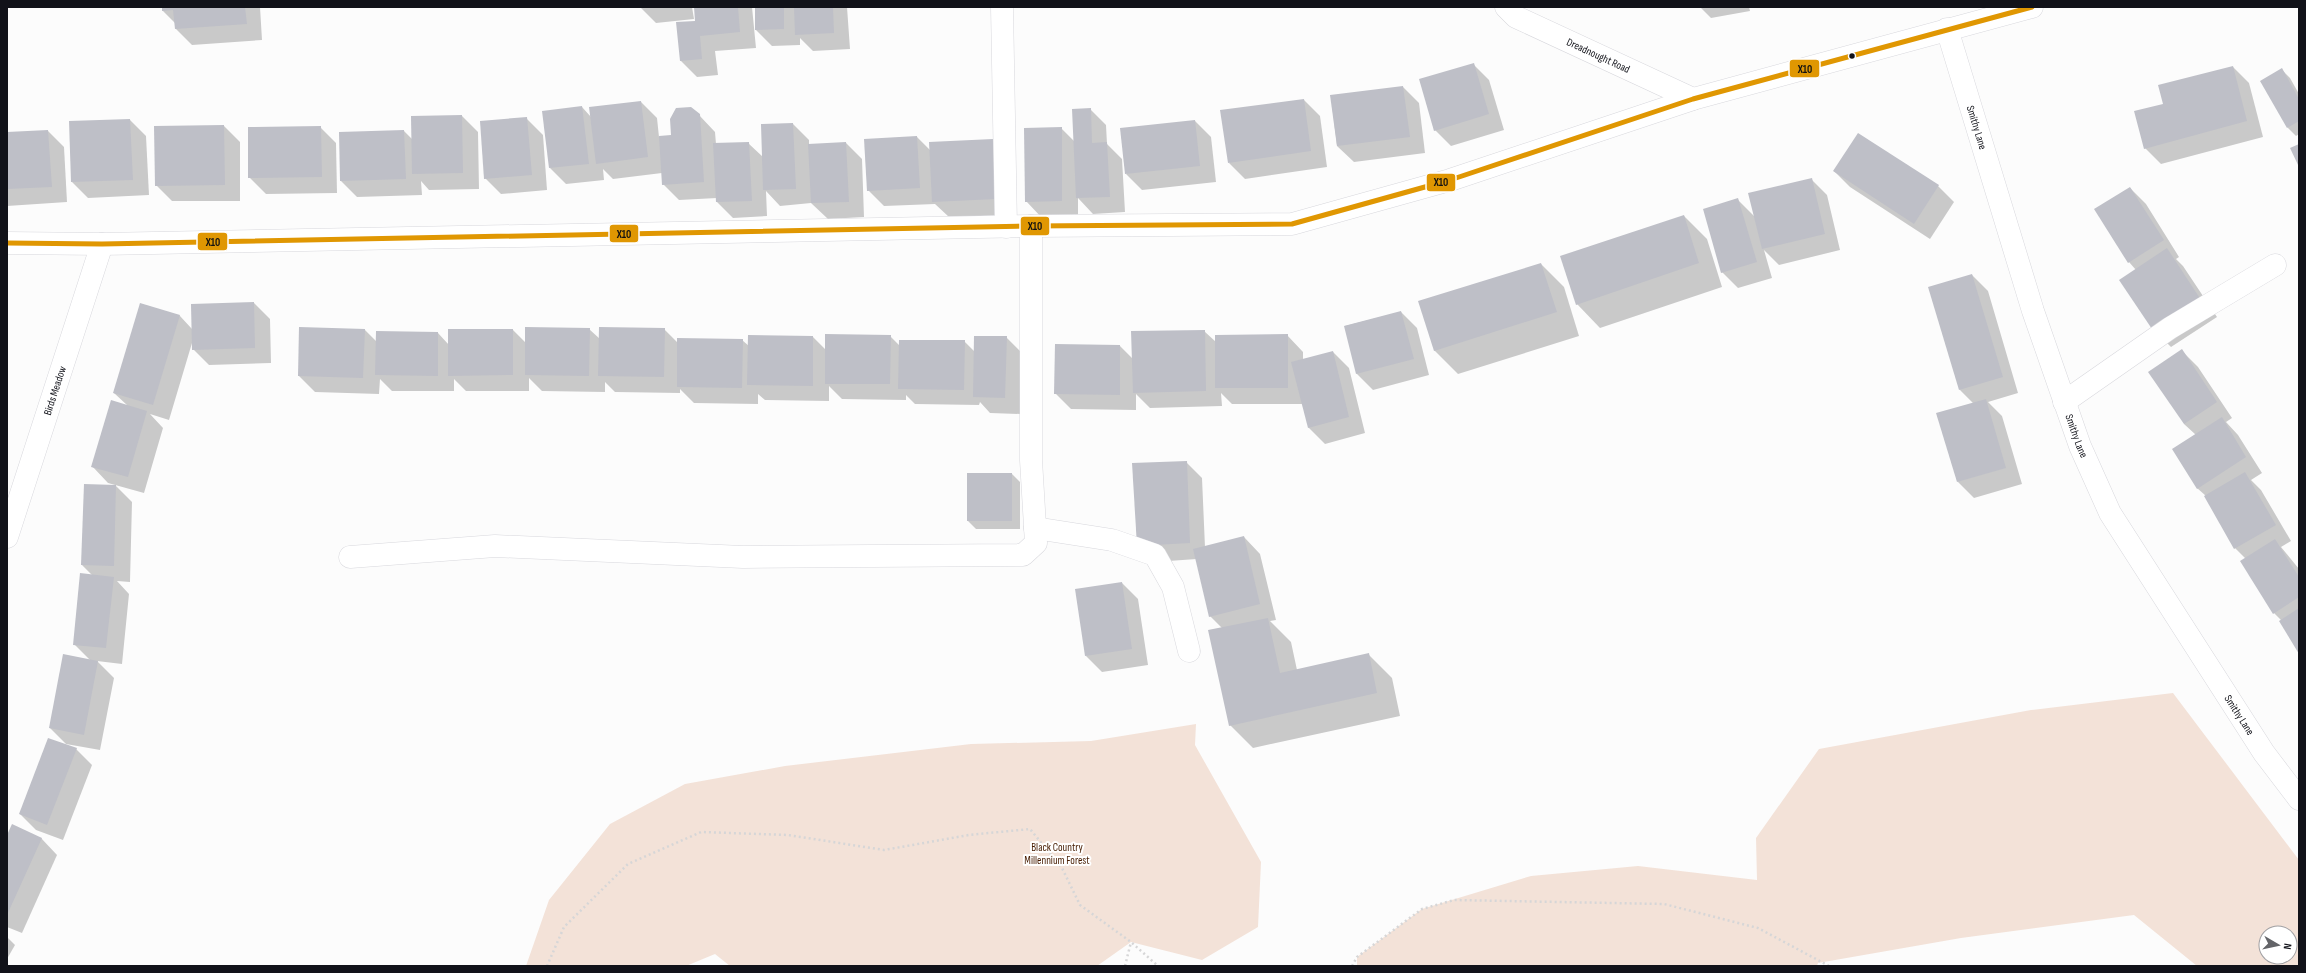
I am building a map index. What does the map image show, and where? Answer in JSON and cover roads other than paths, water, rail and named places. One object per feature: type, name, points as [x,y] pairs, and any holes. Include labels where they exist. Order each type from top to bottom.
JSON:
[{"type":"street","points":[[1002,7],[1006,227]]},
{"type":"street","name":"Dreadnought Road","points":[[1506,7],[1516,17],[1693,98]]},
{"type":"street","points":[[7,243],[102,244],[1031,226],[1292,224],[1450,180],[1693,98],[2032,7]]},
{"type":"street","name":"Smithy Lane","points":[[1947,29],[2033,312],[2080,446],[2110,513],[2264,752],[2299,799]]},
{"type":"street","points":[[350,557],[494,546],[743,557],[1023,555],[1036,543],[1031,452],[1031,226]]},
{"type":"street","name":"Birds Meadow","points":[[7,537],[102,244]]},
{"type":"street","points":[[2064,402],[2170,328],[2275,265]]},
{"type":"street","points":[[1035,528],[1112,540],[1155,555],[1173,587],[1189,651]]},
{"type":"park label","name":"Black Country Millennium Forest","points":[[1057,853]]}]
